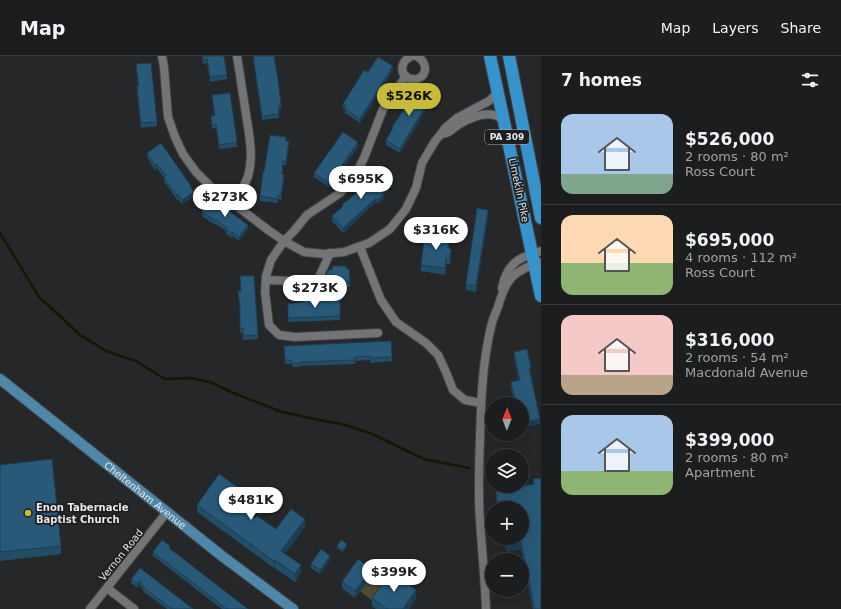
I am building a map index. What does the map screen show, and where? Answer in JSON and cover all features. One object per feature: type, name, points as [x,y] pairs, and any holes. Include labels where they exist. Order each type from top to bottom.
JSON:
[{"type":"highway","name":"Limekiln Pike","points":[[490,56],[503,119],[537,258]]},
{"type":"highway","name":"Limekiln Pike","points":[[509,56],[541,218]]},
{"type":"highway","name":"PA 309","points":[[537,258],[541,296]]},
{"type":"main road","name":"Cheltenham Avenue","points":[[0,379],[222,556],[293,609]]},
{"type":"street","points":[[162,56],[168,117],[174,137],[183,154],[196,172],[211,187],[284,241],[304,252],[324,254],[344,252],[369,243],[390,229],[406,209],[416,188],[422,162],[445,128],[457,118],[489,101],[498,92]]},
{"type":"street","points":[[233,203],[246,183],[251,161],[237,56]]},
{"type":"street","points":[[412,56],[405,59],[402,65],[403,72],[406,76],[412,79],[416,79],[423,75],[425,70],[423,60],[416,56]]},
{"type":"street","points":[[378,333],[294,337],[279,335],[269,325],[266,276],[272,260],[284,241],[307,215],[340,193],[354,178],[364,158],[383,110],[406,76]]},
{"type":"street","points":[[441,134],[448,133],[468,119],[479,115],[493,114],[503,119]]},
{"type":"street","points":[[360,247],[381,300],[396,322],[426,343],[438,355],[453,390],[465,400],[481,403]]},
{"type":"street","points":[[266,280],[317,282],[330,253]]},
{"type":"street","points":[[486,609],[478,479],[484,365],[491,326],[503,292],[511,278],[517,272],[537,258]]},
{"type":"street","name":"Vernon Road","points":[[90,609],[167,512]]},
{"type":"street","points":[[107,588],[134,609]]},
{"type":"shaded area","points":[[372,576],[386,586],[374,602],[360,591]]},
{"type":"building","points":[[203,56],[224,56],[227,75],[210,77],[207,59],[203,59]]},
{"type":"building","points":[[253,56],[274,56],[281,105],[278,106],[279,114],[262,116]]},
{"type":"building","points":[[378,57],[393,66],[360,119],[345,109],[346,106],[343,104],[364,70],[368,72]]},
{"type":"building","points":[[151,63],[157,122],[141,123],[136,64]]},
{"type":"building","points":[[416,86],[432,95],[400,149],[386,140]]},
{"type":"building","points":[[230,93],[237,142],[219,145],[216,124],[212,125],[211,116],[215,116],[212,95]]},
{"type":"building","points":[[343,132],[358,142],[329,183],[314,173]]},
{"type":"building","points":[[270,135],[286,137],[286,141],[289,141],[286,161],[283,161],[282,174],[284,175],[281,195],[278,195],[278,199],[260,196]]},
{"type":"building","points":[[161,143],[194,192],[182,200],[164,177],[166,176],[157,164],[155,165],[147,153]]},
{"type":"building","points":[[377,172],[389,186],[382,192],[384,194],[378,200],[376,198],[343,228],[332,216]]},
{"type":"building","points":[[212,199],[248,225],[239,237],[233,232],[232,234],[226,230],[227,228],[216,219],[215,220],[202,212]]},
{"type":"building","points":[[477,208],[488,210],[476,286],[466,284]]},
{"type":"building","points":[[425,234],[449,237],[448,248],[451,249],[450,258],[446,258],[445,268],[421,265]]},
{"type":"building","points":[[332,266],[346,266],[346,269],[349,269],[350,281],[347,281],[347,284],[333,284],[333,281],[327,280],[326,271],[332,270]]},
{"type":"building","points":[[240,276],[254,276],[258,335],[243,336],[243,328],[240,328],[238,291],[241,291]]},
{"type":"building","points":[[340,299],[340,316],[288,318],[288,304],[302,301]]},
{"type":"building","points":[[391,341],[392,357],[354,357],[355,360],[300,363],[292,363],[292,360],[285,360],[284,346]]},
{"type":"building","points":[[527,349],[531,368],[529,369],[540,419],[529,421],[529,397],[514,397],[511,382],[520,380],[514,352]]},
{"type":"building","name":"Enon Tabernacle Baptist Church","points":[[52,459],[61,546],[0,552],[0,465]]},
{"type":"building","points":[[219,474],[253,498],[244,511],[255,518],[257,516],[276,529],[291,509],[305,519],[281,551],[301,565],[295,574],[275,560],[274,561],[197,505]]},
{"type":"building","points":[[541,478],[541,609],[535,609],[529,580],[529,553],[523,553],[522,545],[529,545],[529,501],[498,501],[496,493],[529,493],[529,485],[534,484],[533,479]]},
{"type":"building","points":[[162,540],[169,545],[169,548],[248,609],[227,609],[153,552]]},
{"type":"building","points":[[341,540],[347,544],[343,550],[337,546]]},
{"type":"building","points":[[321,549],[330,556],[320,570],[311,564]]},
{"type":"building","points":[[358,559],[372,569],[355,591],[342,582]]},
{"type":"building","points":[[140,568],[193,609],[172,609],[144,588],[140,580],[138,584],[131,579]]},
{"type":"building","points":[[391,572],[416,590],[403,609],[387,609],[372,598]]},
{"type":"waterway","points":[[0,233],[39,297],[79,334],[106,351],[136,361],[165,379],[190,378],[210,382],[282,412],[346,425],[372,434],[424,459],[469,468]]},
{"type":"place","name":"Enon Tabernacle Baptist Church","points":[[28,513]]}]
